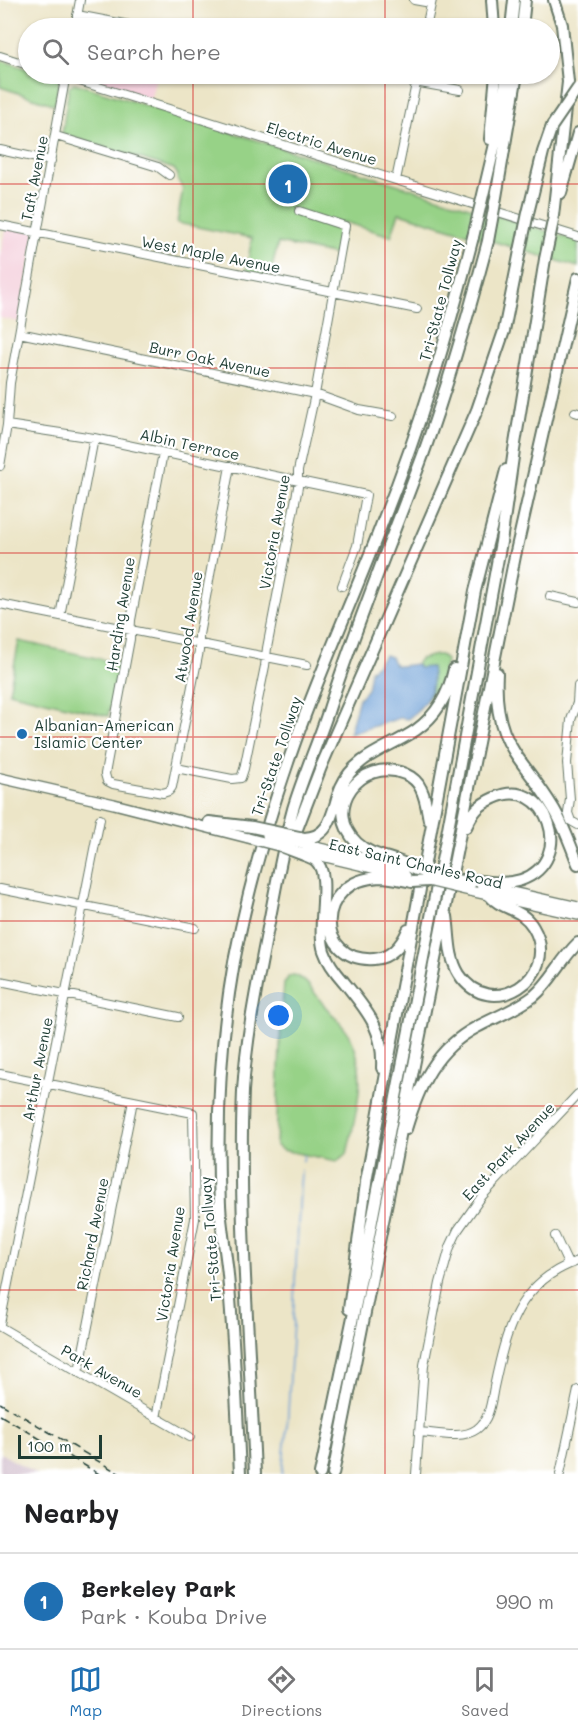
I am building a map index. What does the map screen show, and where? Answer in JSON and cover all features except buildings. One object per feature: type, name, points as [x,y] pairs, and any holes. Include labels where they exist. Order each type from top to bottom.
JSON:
[{"type":"highway","points":[[492,0],[494,18]]},
{"type":"highway","points":[[512,18],[514,0]]},
{"type":"highway","points":[[523,18],[525,0]]},
{"type":"highway","points":[[554,0],[560,18]]},
{"type":"highway","points":[[320,1474],[357,1298],[501,542],[553,219],[568,82],[560,19]]},
{"type":"highway","points":[[482,199],[496,84]]},
{"type":"highway","name":"Tri-State Tollway","points":[[240,1474],[235,1362],[220,1208],[219,1142],[222,1054],[234,963],[256,866],[273,806],[305,713],[384,519],[446,341],[499,127],[505,84]]},
{"type":"highway","name":"Tri-State Tollway","points":[[255,1474],[243,1200],[245,1066],[259,972],[278,872],[302,780],[459,348],[488,241],[515,84]]},
{"type":"highway","points":[[278,872],[300,824],[321,766],[477,410],[504,331],[543,152],[552,126],[578,88]]},
{"type":"highway","points":[[553,219],[578,133]]},
{"type":"highway","points":[[333,1474],[517,544],[578,278]]},
{"type":"highway","points":[[366,1182],[475,591],[504,475],[514,450]]},
{"type":"highway","points":[[283,847],[302,847],[327,828],[342,785],[353,767],[417,729],[440,705],[450,685],[468,602],[475,591]]},
{"type":"highway","points":[[502,622],[496,682],[501,729],[513,752],[554,809],[578,864]]},
{"type":"highway","points":[[413,877],[407,864],[381,857],[358,844],[349,831],[344,817],[347,795],[354,785],[369,773],[390,770],[409,776],[421,788],[431,829]]},
{"type":"highway","points":[[457,880],[471,884],[508,883],[537,872],[553,850],[554,835],[551,820],[538,804],[520,794],[503,794],[481,804],[470,818],[458,847]]},
{"type":"highway","points":[[209,822],[302,847],[315,860],[323,871],[320,926],[324,951],[336,972],[372,1018],[381,1042],[381,1077],[350,1296],[345,1348]]},
{"type":"highway","points":[[417,904],[400,944],[390,954],[379,958],[367,959],[346,952],[336,942],[329,928],[329,915],[334,902],[348,887],[364,880],[382,877],[413,877],[429,881]]},
{"type":"highway","points":[[445,908],[451,956],[459,975],[468,985],[480,992],[493,995],[508,994],[521,987],[535,972],[539,957],[539,943],[525,917],[494,901],[489,895]]},
{"type":"highway","points":[[388,1196],[415,1103],[426,1075],[439,1056],[465,1034],[532,997],[546,984],[578,944]]},
{"type":"main road","points":[[0,778],[250,832],[283,847]]},
{"type":"main road","points":[[114,804],[209,822]]},
{"type":"main road","name":"East Saint Charles Road","points":[[302,847],[413,877],[457,880]]},
{"type":"main road","name":"East Saint Charles Road","points":[[429,881],[471,884],[578,907]]},
{"type":"main road","name":"East Saint Charles Road","points":[[471,884],[489,895],[578,915]]},
{"type":"street","points":[[77,18],[80,0]]},
{"type":"street","points":[[414,0],[431,2],[428,18]]},
{"type":"street","points":[[77,15],[93,18]]},
{"type":"street","points":[[0,56],[18,62]]},
{"type":"street","name":"Taft Avenue","points":[[0,466],[7,425],[10,383],[65,84]]},
{"type":"street","name":"Electric Avenue","points":[[94,84],[578,237]]},
{"type":"street","points":[[396,180],[416,84]]},
{"type":"street","points":[[422,84],[460,90]]},
{"type":"street","points":[[56,136],[159,167],[169,175]]},
{"type":"street","points":[[0,150],[51,161]]},
{"type":"street","name":"Victoria Avenue","points":[[176,768],[232,779],[241,778],[244,769],[345,226],[299,211]]},
{"type":"street","name":"West Maple Avenue","points":[[0,225],[417,309]]},
{"type":"street","name":"Burr Oak Avenue","points":[[19,333],[315,394],[359,410],[393,417]]},
{"type":"street","points":[[0,381],[10,383]]},
{"type":"street","name":"Albin Terrace","points":[[7,425],[94,438],[366,495],[357,546],[342,586]]},
{"type":"street","points":[[60,616],[94,438]]},
{"type":"street","name":"Harding Avenue","points":[[163,453],[105,774],[106,781],[113,784],[163,793],[169,791]]},
{"type":"street","name":"Atwood Avenue","points":[[169,791],[172,787],[199,651],[198,643],[230,466]]},
{"type":"street","points":[[550,596],[578,602]]},
{"type":"street","points":[[0,604],[307,665]]},
{"type":"street","points":[[578,686],[577,703],[571,720],[567,763],[574,797],[568,813],[571,821],[578,825]]},
{"type":"street","name":"Arthur Avenue","points":[[0,1326],[100,819]]},
{"type":"street","points":[[0,889],[195,928]]},
{"type":"street","points":[[0,981],[178,1017]]},
{"type":"street","points":[[0,1074],[133,1101]]},
{"type":"street","name":"East Park Avenue","points":[[416,1474],[427,1348],[450,1247],[482,1196],[578,1094]]},
{"type":"street","name":"Victoria Avenue","points":[[133,1101],[193,1113],[195,1219],[156,1418]]},
{"type":"street","name":"Richard Avenue","points":[[77,1372],[133,1101]]},
{"type":"street","points":[[555,1236],[568,1264]]},
{"type":"street","points":[[419,1432],[461,1435],[476,1430],[484,1421],[490,1408],[504,1343],[516,1314],[535,1288],[568,1264],[578,1261]]},
{"type":"street","name":"Park Avenue","points":[[0,1326],[190,1437]]},
{"type":"street","points":[[560,1474],[578,1390]]},
{"type":"shaded area","points":[[94,84],[154,84],[150,101]]},
{"type":"shaded area","points":[[6,225],[36,231],[19,322],[0,318],[0,255]]},
{"type":"shaded area","points":[[0,1453],[37,1474],[0,1474]]},
{"type":"green space","points":[[0,60],[18,66],[18,84],[58,84],[55,105],[0,87]]},
{"type":"green space","points":[[77,84],[578,241],[578,267],[399,213],[391,236],[344,222],[337,255],[278,243],[270,276],[246,271],[252,238],[177,223],[183,188],[174,169],[62,134],[69,87]]},
{"type":"green space","points":[[19,641],[119,663],[108,716],[9,692]]},
{"type":"green space","points":[[436,655],[446,660],[445,666],[442,677],[427,700],[431,693],[431,667],[419,668],[416,664],[420,659]]},
{"type":"green space","points":[[294,975],[307,983],[347,1032],[358,1061],[359,1093],[354,1124],[347,1154],[337,1161],[282,1150],[276,1145],[284,984],[289,976]]},
{"type":"water","points":[[385,655],[391,657],[395,665],[416,664],[419,668],[431,667],[431,690],[425,702],[408,719],[400,718],[349,734],[359,698],[367,689],[370,671]]},
{"type":"waterway","points":[[303,1161],[304,1155]]},
{"type":"waterway","points":[[282,1474],[288,1413],[301,1170]]},
{"type":"railway","points":[[0,1403],[120,1474]]},
{"type":"railway","points":[[0,1415],[99,1474]]},
{"type":"place","name":"Berkeley Park","points":[[288,184]]},
{"type":"place","name":"Albanian-American Islamic Center","points":[[22,734]]}]
